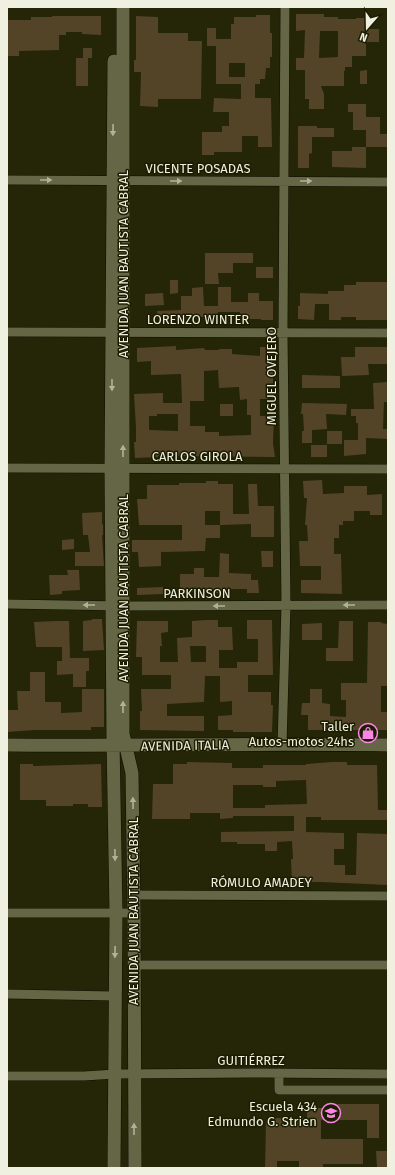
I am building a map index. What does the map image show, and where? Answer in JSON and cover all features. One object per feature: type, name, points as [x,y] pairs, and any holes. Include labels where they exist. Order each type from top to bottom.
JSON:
[{"type":"main road","name":"AVENIDA JUAN BAUTISTA CABRAL","points":[[114,7],[118,181]]},
{"type":"main road","name":"AVENIDA JUAN BAUTISTA CABRAL","points":[[114,1168],[114,996],[116,913],[113,746],[117,605],[118,181],[123,7]]},
{"type":"main road","name":"AVENIDA JUAN BAUTISTA CABRAL","points":[[117,605],[123,734],[132,774],[135,1168]]},
{"type":"main road","name":"AVENIDA ITALIA","points":[[7,745],[388,745]]},
{"type":"street","name":"MIGUEL OVEJERO","points":[[282,744],[286,605],[284,469],[285,7]]},
{"type":"street","name":"VICENTE POSADAS","points":[[7,180],[388,182]]},
{"type":"street","name":"LORENZO WINTER","points":[[7,332],[388,332]]},
{"type":"street","name":"CARLOS GIROLA","points":[[7,468],[388,469]]},
{"type":"street","name":"PARKINSON","points":[[7,604],[388,605]]},
{"type":"street","name":"RÓMULO AMADEY","points":[[134,895],[388,896]]},
{"type":"street","points":[[7,913],[134,913]]},
{"type":"street","points":[[134,965],[388,965]]},
{"type":"street","points":[[7,994],[114,996]]},
{"type":"street","points":[[279,1073],[279,1090],[388,1090]]},
{"type":"street","name":"GUITIÉRREZ","points":[[7,1076],[279,1073],[388,1074]]},
{"type":"building","points":[[296,14],[324,14],[324,17],[338,17],[338,19],[365,18],[365,29],[379,29],[379,42],[366,42],[366,56],[352,56],[352,67],[345,67],[344,86],[321,86],[324,94],[324,109],[309,109],[309,99],[305,99],[305,70],[296,70],[296,58],[304,58],[305,30],[296,31]],"holes":[[[320,31],[338,31],[338,57],[319,58]]]},
{"type":"building","points":[[256,15],[270,15],[272,57],[270,57],[270,68],[266,68],[265,79],[260,79],[260,84],[255,84],[255,98],[271,98],[272,147],[258,147],[258,136],[242,136],[242,152],[214,152],[214,155],[202,155],[202,132],[222,132],[222,126],[229,126],[229,112],[213,112],[214,98],[241,99],[241,84],[216,84],[216,46],[207,46],[207,28],[216,28],[216,39],[231,39],[231,24],[234,24],[234,17],[256,17]],"holes":[[[229,63],[245,63],[245,77],[229,77]]]},
{"type":"building","points":[[101,16],[101,35],[82,34],[82,32],[66,32],[66,35],[59,35],[59,50],[19,51],[19,56],[7,56],[7,20],[31,20],[31,17]]},
{"type":"building","points":[[136,16],[158,17],[158,33],[188,33],[188,41],[202,41],[201,99],[158,99],[158,107],[140,106],[141,72],[134,72],[134,60],[136,60]]},
{"type":"building","points":[[83,48],[92,48],[92,58],[88,58],[88,86],[76,86],[76,58],[83,58]]},
{"type":"building","points":[[367,70],[367,84],[360,84],[360,71]]},
{"type":"building","points":[[348,104],[366,104],[366,117],[380,117],[380,134],[388,134],[388,147],[366,147],[366,130],[353,130],[353,112],[348,112]]},
{"type":"building","points":[[298,126],[334,128],[334,137],[312,137],[312,153],[309,154],[309,168],[298,168]]},
{"type":"building","points":[[352,147],[366,147],[366,168],[332,167],[332,151],[352,151]]},
{"type":"building","points":[[205,253],[253,253],[253,263],[233,263],[233,273],[218,273],[219,284],[205,284]]},
{"type":"building","points":[[256,267],[273,267],[273,278],[256,278]]},
{"type":"building","points":[[170,280],[178,280],[178,293],[170,294]]},
{"type":"building","points":[[356,282],[388,282],[388,320],[356,320],[356,317],[341,317],[341,320],[329,320],[329,304],[315,304],[314,320],[298,319],[300,293],[328,294],[328,291],[344,291],[344,285],[356,285]]},
{"type":"building","points":[[203,287],[204,306],[218,306],[218,320],[205,320],[206,317],[157,318],[157,311],[181,310],[181,296],[192,296],[192,288]]},
{"type":"building","points":[[218,287],[231,287],[231,302],[248,302],[248,293],[259,293],[259,301],[273,301],[273,320],[240,319],[240,312],[218,312]]},
{"type":"building","points":[[163,293],[164,305],[145,306],[145,294]]},
{"type":"building","points":[[176,346],[176,350],[204,348],[205,350],[232,349],[232,354],[260,356],[260,347],[273,347],[273,387],[267,387],[268,399],[260,399],[260,416],[274,416],[273,443],[275,457],[158,456],[135,458],[134,442],[136,442],[136,428],[134,394],[163,393],[163,403],[182,403],[181,374],[151,375],[151,361],[137,362],[137,348]],"holes":[[[218,370],[219,388],[239,387],[240,400],[247,399],[247,415],[251,415],[251,435],[219,436],[219,432],[205,432],[205,426],[190,426],[190,401],[204,401],[204,371]],[[157,414],[178,414],[178,431],[149,430],[149,416],[157,416]]]},
{"type":"building","points":[[355,347],[388,347],[388,364],[368,364],[369,375],[342,376],[341,357],[355,357]]},
{"type":"building","points":[[302,375],[340,376],[340,388],[302,388]]},
{"type":"building","points":[[388,382],[388,402],[384,402],[383,429],[388,429],[388,439],[366,438],[366,454],[344,456],[344,440],[358,440],[358,423],[356,423],[356,416],[351,416],[351,409],[374,409],[373,383]]},
{"type":"building","points":[[302,403],[347,404],[346,415],[326,414],[327,429],[312,430],[312,443],[302,443],[302,431],[304,431],[303,414],[301,414]]},
{"type":"building","points":[[220,404],[233,404],[233,416],[220,416]]},
{"type":"building","points":[[327,431],[342,431],[342,444],[327,444]]},
{"type":"building","points":[[311,445],[327,445],[327,457],[311,457]]},
{"type":"building","points":[[322,480],[323,494],[344,493],[344,486],[367,486],[367,495],[382,494],[382,515],[370,515],[370,511],[354,511],[354,521],[343,521],[343,525],[339,525],[339,538],[334,538],[334,554],[341,554],[342,594],[301,593],[301,580],[321,580],[321,566],[300,566],[299,541],[308,541],[307,525],[305,525],[307,498],[304,498],[303,481]]},
{"type":"building","points":[[206,481],[218,481],[218,484],[233,484],[233,514],[249,514],[248,484],[257,484],[258,506],[274,506],[274,537],[251,537],[251,524],[220,525],[220,538],[206,538],[205,551],[161,552],[161,566],[139,567],[138,552],[132,552],[132,540],[182,540],[182,525],[139,525],[137,499],[147,499],[147,485],[179,485],[179,483],[206,483]],"holes":[[[205,511],[220,511],[220,525],[205,525]]]},
{"type":"building","points":[[102,512],[104,566],[75,566],[75,552],[90,552],[88,535],[83,535],[82,513]]},
{"type":"building","points":[[74,539],[74,549],[62,550],[62,540]]},
{"type":"building","points":[[261,551],[273,551],[273,567],[262,567]]},
{"type":"building","points":[[220,553],[229,554],[229,573],[251,574],[251,580],[258,580],[259,593],[247,593],[247,589],[230,589],[230,593],[205,593],[195,595],[195,592],[180,592],[180,574],[194,574],[194,568],[204,568],[204,577],[219,577]]},
{"type":"building","points":[[67,570],[79,570],[80,590],[62,591],[62,594],[50,595],[49,575],[68,575]]},
{"type":"building","points":[[163,587],[163,594],[137,595],[137,588]]},
{"type":"building","points":[[102,619],[104,650],[83,651],[83,621]]},
{"type":"building","points":[[218,620],[218,627],[232,627],[233,650],[219,650],[219,668],[237,668],[237,662],[258,662],[258,639],[247,639],[247,620],[272,620],[273,675],[248,675],[248,692],[271,692],[271,705],[273,705],[272,732],[233,732],[233,730],[218,730],[218,716],[232,715],[232,701],[220,702],[220,676],[205,676],[204,702],[167,704],[167,716],[204,716],[204,731],[140,730],[140,711],[142,711],[141,689],[171,689],[171,675],[142,675],[142,657],[136,657],[137,621],[168,621],[168,632],[161,633],[162,646],[160,646],[160,662],[178,662],[177,638],[192,637],[192,621]],"holes":[[[190,646],[206,646],[206,662],[191,662]]]},
{"type":"building","points":[[69,621],[70,658],[89,658],[89,671],[86,671],[86,687],[73,687],[73,674],[57,675],[57,661],[62,661],[62,647],[36,647],[34,622]]},
{"type":"building","points":[[339,621],[353,621],[353,661],[326,661],[326,648],[338,648]]},
{"type":"building","points":[[368,622],[381,622],[388,624],[388,686],[381,686],[381,712],[388,712],[388,730],[308,730],[308,715],[301,715],[302,703],[310,703],[310,689],[322,689],[322,703],[330,704],[330,716],[346,717],[346,700],[341,700],[341,683],[367,683]]},
{"type":"building","points":[[322,623],[322,640],[302,640],[302,624]]},
{"type":"building","points":[[30,672],[45,672],[45,702],[61,702],[61,713],[82,712],[82,689],[104,689],[104,727],[91,727],[91,730],[35,730],[7,732],[7,710],[18,710],[17,691],[30,691]]},
{"type":"building","points":[[187,762],[232,763],[232,768],[263,768],[263,765],[306,765],[332,762],[347,762],[347,765],[377,765],[378,810],[388,810],[388,820],[321,820],[321,817],[306,817],[306,832],[344,833],[344,849],[334,849],[334,865],[345,865],[345,875],[356,875],[357,833],[388,834],[388,885],[305,882],[305,884],[292,885],[292,841],[277,842],[277,851],[265,851],[265,844],[237,844],[237,842],[221,842],[221,832],[294,831],[294,816],[233,816],[233,818],[220,819],[220,813],[190,813],[190,819],[152,819],[153,784],[173,784],[173,764],[187,764]],"holes":[[[306,780],[307,804],[265,805],[265,808],[233,808],[233,785],[263,785],[263,787],[276,787],[276,781]]]},
{"type":"building","points":[[20,764],[33,764],[33,766],[101,764],[102,807],[88,807],[88,804],[73,804],[73,806],[46,806],[46,800],[20,800]]},
{"type":"building","points":[[330,1104],[379,1104],[379,1138],[367,1138],[367,1120],[321,1120],[321,1139],[363,1139],[363,1164],[323,1164],[323,1168],[299,1168],[299,1161],[277,1161],[277,1168],[265,1168],[266,1121],[271,1121],[271,1118],[307,1118],[307,1108],[330,1108]]},
{"type":"building","points":[[376,1151],[388,1151],[388,1168],[377,1168]]},
{"type":"place","name":"Taller Autos-motos 24hs","points":[[368,733]]},
{"type":"place","name":"Escuela 434 Edmundo G. Strien","points":[[331,1113]]}]
